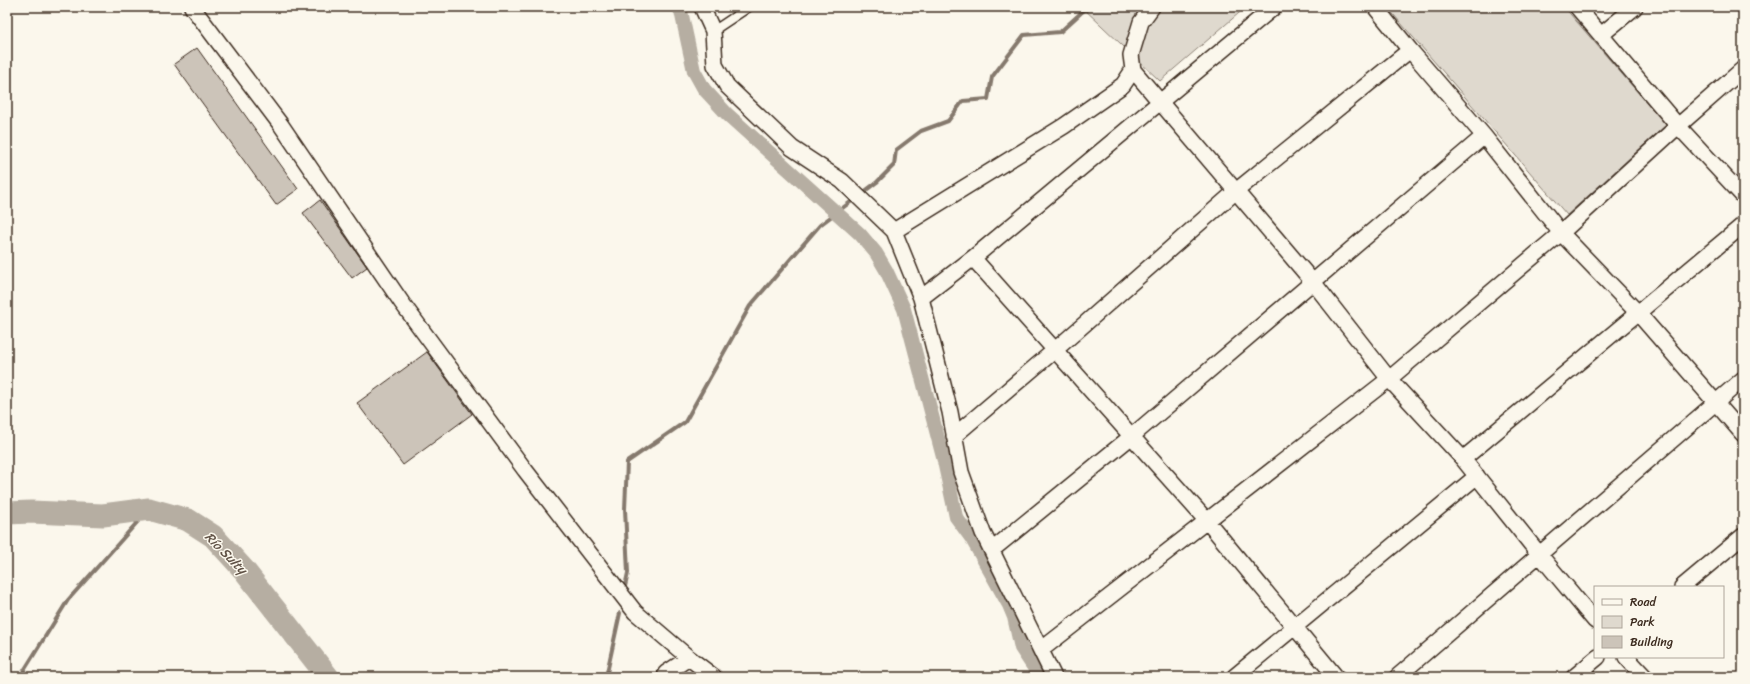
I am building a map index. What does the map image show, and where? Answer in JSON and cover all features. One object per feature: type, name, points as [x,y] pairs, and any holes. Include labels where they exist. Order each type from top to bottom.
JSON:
[{"type":"street","points":[[192,7],[282,125],[402,303],[525,470],[635,612],[689,658],[714,677]]},
{"type":"street","points":[[702,7],[713,31],[715,65],[727,86],[792,148],[842,182],[894,231],[921,298],[950,412],[961,472],[983,533],[1054,677]]},
{"type":"street","points":[[1152,7],[1141,22],[1131,54],[1133,70],[1313,282],[1389,379],[1463,459],[1594,620]]},
{"type":"street","points":[[921,298],[973,258],[1159,101],[1274,7]]},
{"type":"street","points":[[1374,7],[1484,136],[1561,233],[1638,312],[1743,434]]},
{"type":"street","points":[[1577,7],[1678,126],[1743,196]]},
{"type":"street","points":[[1601,35],[1635,7]]},
{"type":"street","points":[[954,436],[1055,350],[1236,191],[1410,50]]},
{"type":"street","points":[[1041,650],[1389,379],[1561,233],[1743,69]]},
{"type":"street","points":[[894,231],[1064,126],[1123,85],[1133,70]]},
{"type":"street","points":[[992,550],[1132,436],[1484,136]]},
{"type":"street","points":[[1463,459],[1743,225]]},
{"type":"street","points":[[973,258],[1207,521],[1336,677]]},
{"type":"street","points":[[1397,677],[1743,379]]},
{"type":"street","points":[[1234,677],[1477,476]]},
{"type":"street","points":[[1683,586],[1743,536]]},
{"type":"street","points":[[666,673],[689,658]]},
{"type":"street","points":[[1574,677],[1597,658]]},
{"type":"street","points":[[1627,658],[1645,677]]},
{"type":"lane","points":[[713,31],[749,7]]},
{"type":"green space","points":[[1082,7],[1246,7],[1160,81]]},
{"type":"green space","points":[[1387,7],[1564,7],[1666,125],[1567,215]]},
{"type":"building","points":[[197,48],[298,189],[276,205],[174,64]]},
{"type":"building","points":[[320,200],[367,267],[352,278],[303,213]]},
{"type":"building","points":[[427,352],[472,414],[403,465],[357,403]]},
{"type":"waterway","points":[[678,7],[681,11],[694,71],[704,89],[727,114],[860,234],[876,253],[886,270],[904,309],[944,461],[956,517],[972,539],[1009,605],[1014,617],[1021,648],[1040,677]]},
{"type":"waterway","points":[[624,591],[628,573],[625,509],[627,462],[685,422],[750,306],[820,225],[877,182],[894,165],[896,150],[921,131],[948,121],[963,101],[988,99],[992,77],[1024,35],[1060,32],[1083,11],[1090,7]]},
{"type":"waterway","points":[[20,677],[68,600],[149,509]]},
{"type":"waterway","name":"Río Sulty","points":[[7,513],[31,512],[103,515],[149,509],[188,520],[213,536],[244,570],[328,677]]},
{"type":"waterway","points":[[606,677],[620,613]]}]
